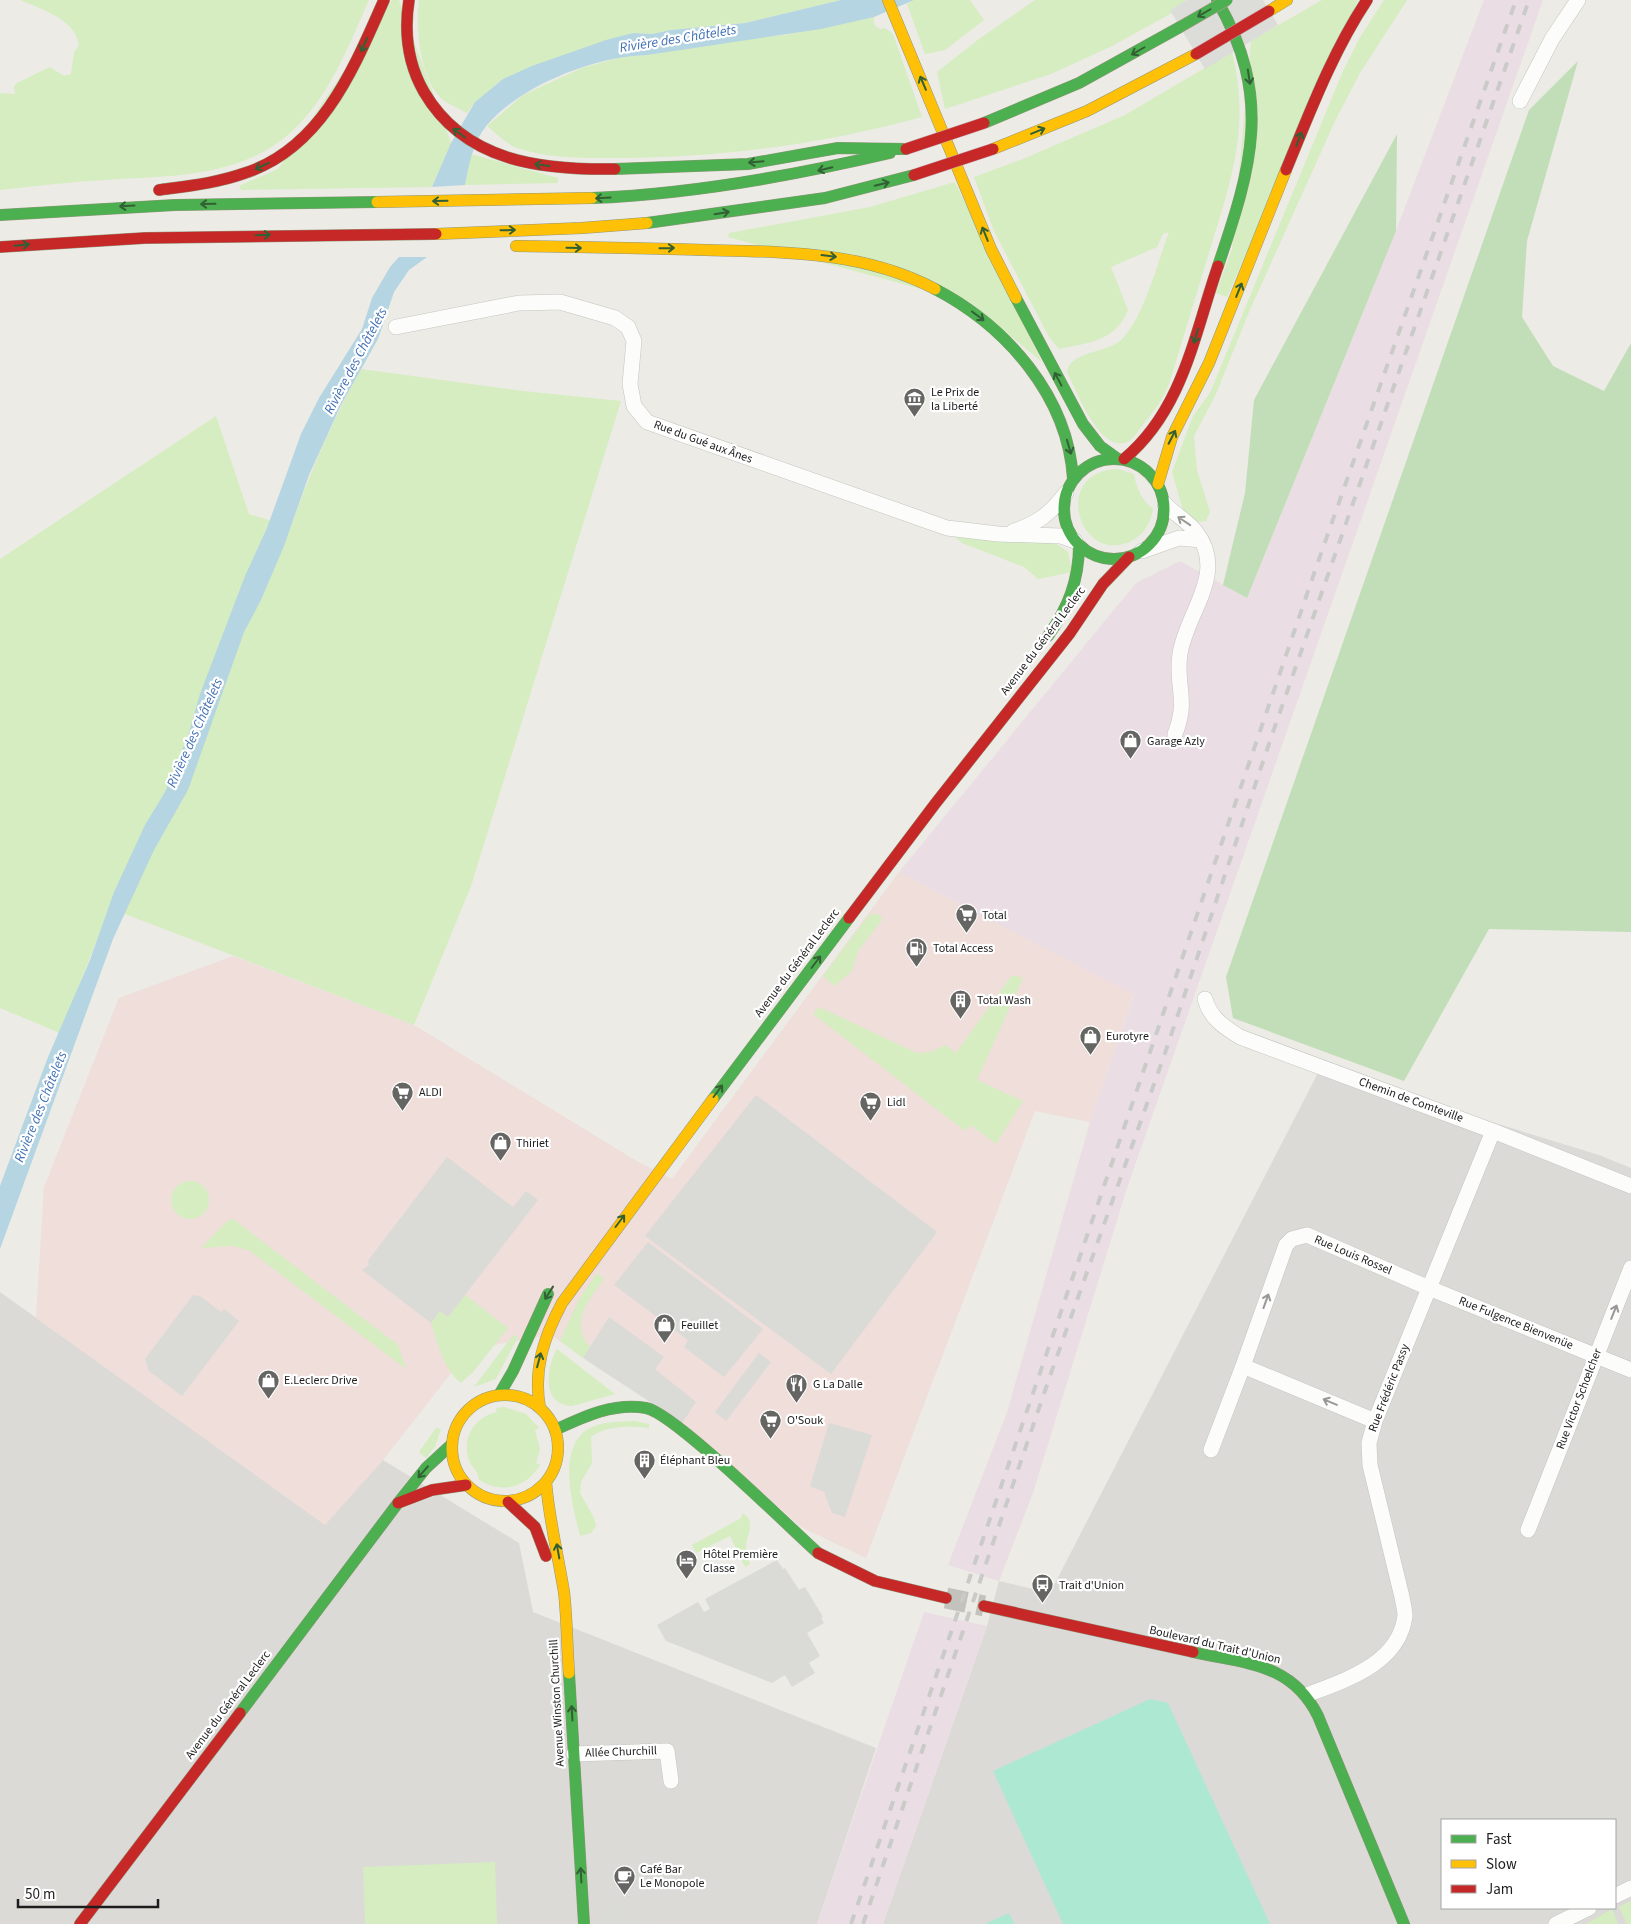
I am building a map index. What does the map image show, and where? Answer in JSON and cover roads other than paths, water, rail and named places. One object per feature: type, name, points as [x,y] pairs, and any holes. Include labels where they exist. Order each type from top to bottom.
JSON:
[{"type":"main road","points":[[146,191],[185,188],[226,180],[252,171],[286,153],[316,127],[332,106],[345,85],[384,0]]},
{"type":"main road","points":[[409,0],[406,33],[412,64],[423,91],[436,111],[456,131],[487,150],[536,165],[587,170],[625,170],[774,160],[839,148],[906,148]]},
{"type":"main road","points":[[888,0],[991,249],[1083,424],[1100,446],[1121,459],[1141,466],[1158,484],[1165,504],[1164,518],[1160,531],[1152,542],[1135,554],[1102,558],[1090,553],[1077,543],[1065,518],[1066,494],[1073,480],[1082,470],[1093,463],[1121,459],[1147,437],[1181,380],[1244,180],[1252,125],[1249,74],[1242,49],[1217,0]]},
{"type":"main road","points":[[0,215],[176,204],[575,199],[652,195],[741,184],[809,172],[906,148],[984,123],[1079,84],[1227,0]]},
{"type":"main road","points":[[0,247],[44,243],[269,235],[581,228],[683,219],[826,198],[914,175],[993,149],[1087,111],[1196,54],[1287,0]]},
{"type":"main road","points":[[1158,484],[1163,458],[1169,443],[1202,379],[1321,84],[1350,26],[1367,0]]},
{"type":"main road","points":[[460,231],[480,246]]},
{"type":"main road","points":[[500,246],[688,248],[802,253],[860,260],[883,266],[918,280],[952,298],[978,315],[999,333],[1025,362],[1046,392],[1060,422],[1071,450],[1073,480]]},
{"type":"main road","name":"Avenue du Général Leclerc","points":[[1040,647],[1063,615],[1073,592],[1079,566],[1077,543]]},
{"type":"main road","name":"Avenue du Général Leclerc","points":[[540,1408],[536,1392],[535,1374],[544,1340],[552,1320],[574,1283],[935,804],[1070,633],[1103,584],[1135,554]]},
{"type":"main road","points":[[499,1395],[513,1372],[538,1313],[554,1285]]},
{"type":"main road","points":[[499,1395],[521,1397],[540,1408],[549,1418],[555,1430],[558,1446],[557,1461],[546,1482],[529,1496],[508,1502],[485,1498],[466,1485],[454,1466],[452,1444],[456,1427],[466,1413],[481,1401],[499,1395]]},
{"type":"main road","points":[[555,1430],[584,1416],[611,1409],[635,1407],[657,1412],[689,1436],[822,1557],[875,1581],[946,1598]]},
{"type":"main road","name":"Avenue du Général Leclerc","points":[[80,1924],[398,1503],[426,1468],[452,1444]]},
{"type":"main road","name":"Avenue Winston Churchill","points":[[546,1482],[548,1509],[556,1542],[564,1595],[584,1924]]},
{"type":"main road","points":[[398,1503],[432,1490],[466,1485]]},
{"type":"main road","points":[[508,1502],[535,1527],[542,1542],[548,1572]]},
{"type":"main road","name":"Boulevard du Trait d'Union","points":[[984,1606],[1268,1669],[1289,1678],[1307,1695],[1318,1716],[1404,1924]]},
{"type":"street","points":[[1520,101],[1552,39],[1578,0]]},
{"type":"street","name":"Rue du Gué aux Ânes","points":[[396,327],[519,302],[560,302],[615,318],[628,327],[634,342],[630,384],[634,406],[647,422],[947,528],[998,534],[1061,536],[1077,543]]},
{"type":"street","name":"Rue du Gué aux Ânes","points":[[998,534],[1028,527],[1040,521],[1050,514],[1066,494]]},
{"type":"street","points":[[1165,504],[1176,516],[1195,530],[1207,552],[1208,571],[1202,597],[1180,653],[1183,708],[1175,734]]},
{"type":"street","points":[[1135,554],[1179,538],[1201,540]]},
{"type":"street","name":"Chemin de Comteville","points":[[1205,999],[1208,1011],[1221,1025],[1240,1037],[1493,1131],[1631,1186]]},
{"type":"street","name":"Rue Frédéric Passy","points":[[1307,1695],[1356,1675],[1381,1660],[1395,1642],[1405,1616],[1370,1465],[1369,1443],[1375,1421],[1493,1131]]},
{"type":"street","name":"Rue Louis Rossel","points":[[1211,1450],[1286,1245],[1292,1239],[1307,1235],[1429,1288]]},
{"type":"street","name":"Rue Victor Schœlcher","points":[[1528,1530],[1631,1268]]},
{"type":"street","name":"Rue Fulgence Bienvenüe","points":[[1429,1288],[1631,1370]]},
{"type":"street","points":[[1243,1366],[1375,1421]]},
{"type":"street","name":"Allée Churchill","points":[[574,1754],[667,1751],[672,1781]]},
{"type":"street","points":[[1616,1896],[1631,1888]]},
{"type":"street","points":[[1556,1924],[1587,1909]]},
{"type":"water","name":"Rivière des Châtelets","points":[[841,0],[914,0],[874,17],[821,29],[627,57],[583,67],[561,75],[519,97],[487,125],[475,146],[465,185],[432,187],[451,143],[475,102],[503,79],[532,66],[606,40],[633,33],[652,34],[671,30],[745,23]]},
{"type":"water","name":"Rivière des Châtelets","points":[[399,257],[427,257],[409,270],[394,292],[378,339],[341,405],[309,475],[284,546],[261,600],[244,632],[188,790],[154,850],[113,939],[0,1249],[0,1186],[48,1057],[90,960],[114,892],[145,825],[165,792],[188,736],[200,694],[245,576],[267,528],[301,434],[319,398],[362,329],[372,298],[390,267]]},
{"type":"tunnel","points":[[946,1598],[984,1606]]},
{"type":"railway","points":[[851,1924],[1318,562],[1516,0]]},
{"type":"railway","points":[[863,1924],[1050,1376],[1164,1056],[1273,732],[1529,0]]},
{"type":"place","name":"Le Prix de la Liberté","points":[[915,418]]},
{"type":"place","name":"Garage Azly","points":[[1131,760]]},
{"type":"place","name":"Total","points":[[966,934]]},
{"type":"place","name":"Total Access","points":[[917,967]]},
{"type":"place","name":"Total Wash","points":[[961,1019]]},
{"type":"place","name":"Eurotyre","points":[[1090,1055]]},
{"type":"place","name":"ALDI","points":[[403,1111]]},
{"type":"place","name":"Lidl","points":[[871,1121]]},
{"type":"place","name":"Thiriet","points":[[500,1162]]},
{"type":"place","name":"Feuillet","points":[[665,1344]]},
{"type":"place","name":"E.Leclerc Drive","points":[[268,1399]]},
{"type":"place","name":"G La Dalle","points":[[797,1403]]},
{"type":"place","name":"O'Souk","points":[[771,1439]]},
{"type":"place","name":"Éléphant Bleu","points":[[644,1479]]},
{"type":"place","name":"Hôtel Première Classe","points":[[687,1580]]},
{"type":"place","name":"Trait d'Union","points":[[1043,1604]]},
{"type":"place","name":"Café Bar Le Monopole","points":[[624,1895]]}]
